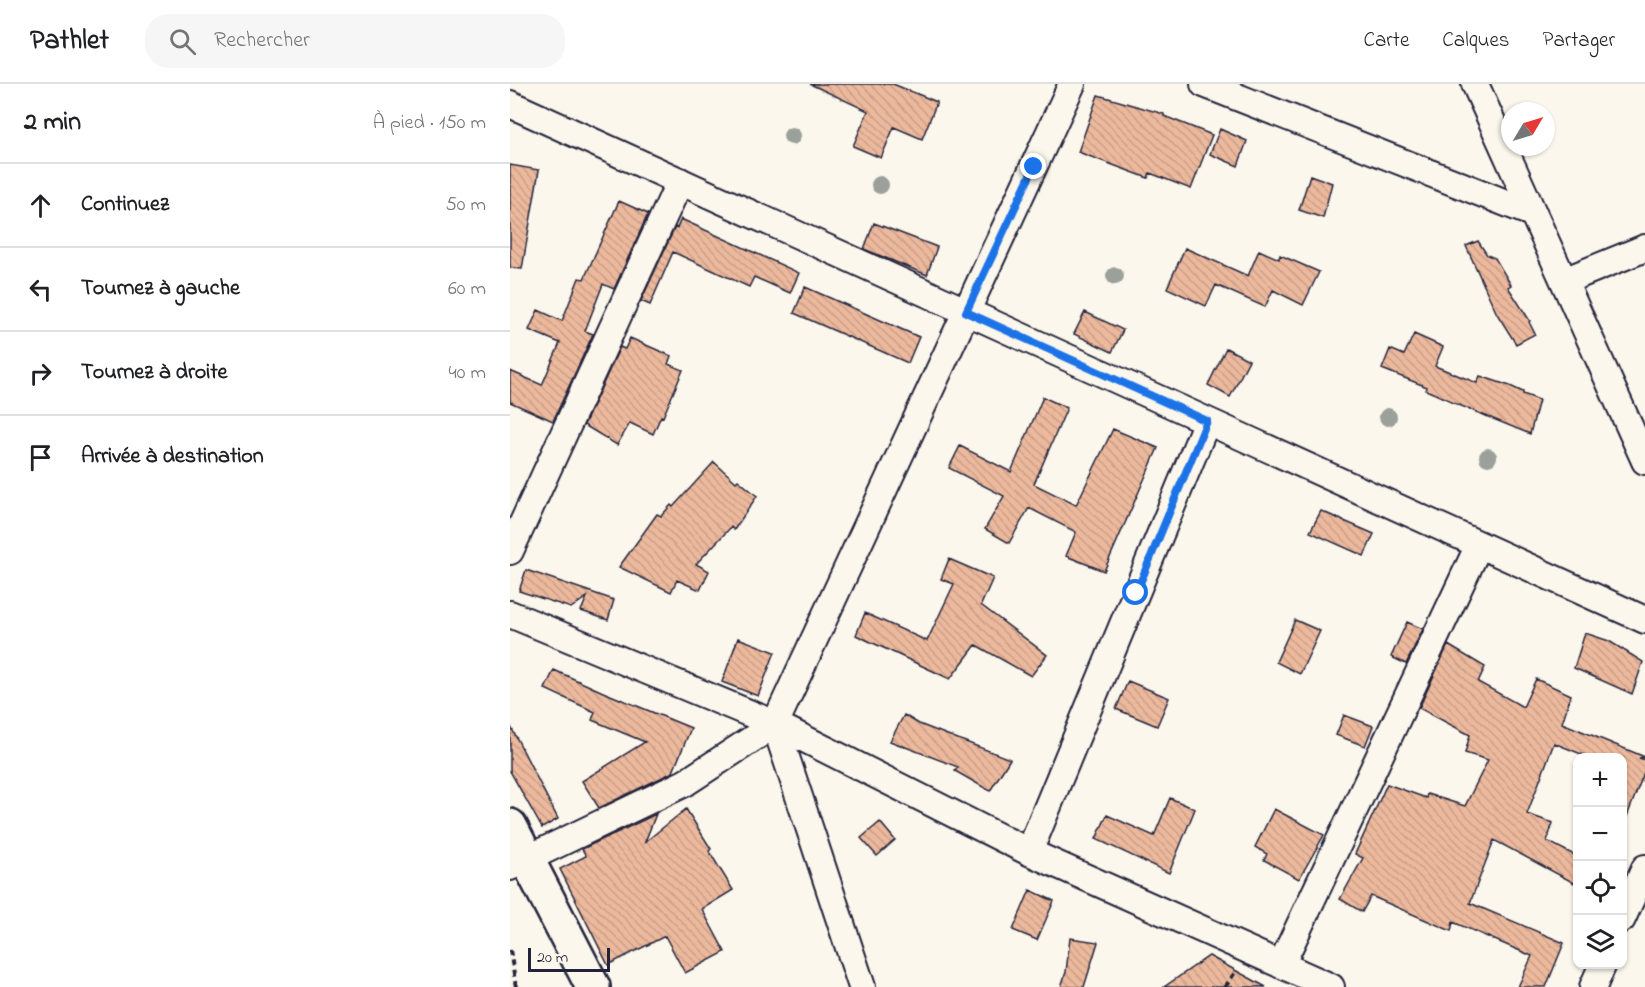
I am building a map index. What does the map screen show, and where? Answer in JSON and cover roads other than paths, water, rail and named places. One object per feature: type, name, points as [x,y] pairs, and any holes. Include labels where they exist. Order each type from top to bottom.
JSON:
[{"type":"main road","points":[[510,826],[518,863],[593,987]]},
{"type":"street","points":[[518,863],[685,783],[775,724],[1072,84]]},
{"type":"street","points":[[1204,84],[1534,214]]},
{"type":"street","points":[[1475,84],[1645,461]]},
{"type":"street","points":[[510,104],[1645,620]]},
{"type":"street","points":[[510,551],[680,181]]},
{"type":"street","points":[[1564,281],[1645,248]]},
{"type":"street","points":[[1029,852],[1207,421]]},
{"type":"street","points":[[1281,964],[1479,544]]},
{"type":"street","points":[[510,614],[775,724],[1029,852],[1331,987]]},
{"type":"street","points":[[775,724],[862,987]]},
{"type":"street","points":[[1625,915],[1645,868]]},
{"type":"street","points":[[1593,987],[1601,969]]}]
